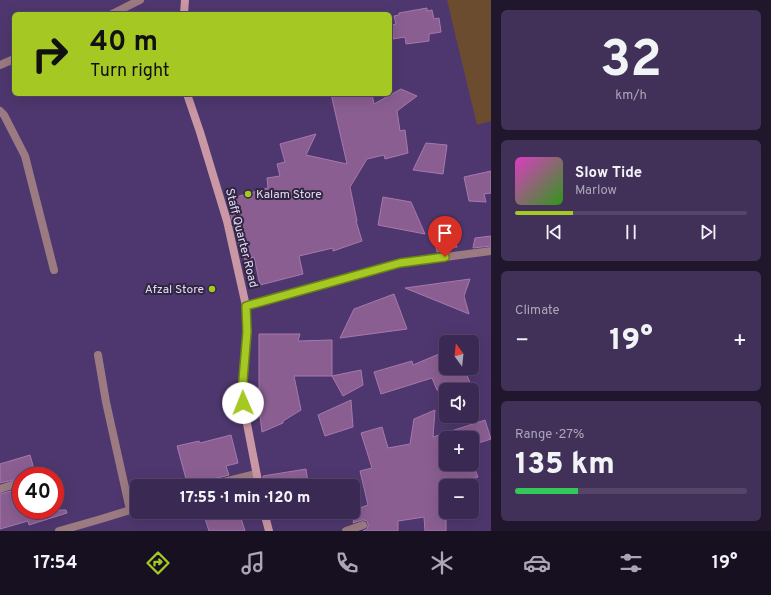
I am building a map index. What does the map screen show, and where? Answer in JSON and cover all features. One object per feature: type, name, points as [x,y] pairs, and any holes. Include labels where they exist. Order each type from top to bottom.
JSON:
[{"type":"street","points":[[116,12],[140,0]]},
{"type":"street","points":[[184,12],[186,0]]},
{"type":"street","points":[[0,65],[12,60]]},
{"type":"street","name":"Staff Quarter Road","points":[[188,96],[200,132],[226,221],[246,306],[247,332],[243,380],[243,403],[257,479]]},
{"type":"street","points":[[0,111],[4,115],[25,156],[54,270]]},
{"type":"street","points":[[246,306],[400,263],[491,251]]},
{"type":"street","points":[[98,355],[106,402],[130,497]]},
{"type":"street","points":[[236,479],[256,474]]},
{"type":"street","points":[[0,489],[12,485]]},
{"type":"street","points":[[59,531],[130,510]]},
{"type":"street","points":[[266,519],[269,531]]},
{"type":"street","points":[[346,531],[363,525]]},
{"type":"shaded area","points":[[447,0],[491,0],[491,121],[477,125]]},
{"type":"building","points":[[427,8],[427,11],[432,10],[434,19],[439,18],[441,32],[429,34],[429,41],[406,44],[405,37],[393,39],[392,25],[396,24],[394,16],[399,15],[399,13]]},
{"type":"building","points":[[401,89],[417,96],[397,111],[400,131],[405,130],[408,153],[385,159],[384,155],[367,159],[350,187],[356,221],[362,241],[333,251],[333,248],[299,256],[303,274],[260,285],[254,257],[245,260],[236,236],[230,212],[232,211],[229,199],[268,188],[267,178],[280,176],[277,164],[285,162],[280,144],[316,134],[306,155],[347,164],[331,96],[372,96],[374,104],[388,96],[392,96],[392,94]]},
{"type":"building","points":[[426,143],[447,145],[443,174],[413,170]]},
{"type":"building","points":[[491,171],[491,193],[484,194],[486,202],[469,201],[464,177]]},
{"type":"building","points":[[383,197],[411,202],[425,234],[378,225]]},
{"type":"building","points":[[452,226],[457,247],[437,252],[432,231]]},
{"type":"building","points":[[491,236],[491,246],[473,248],[475,238]]},
{"type":"building","points":[[470,279],[464,296],[469,314],[405,288]]},
{"type":"building","points":[[394,294],[407,329],[340,338],[354,309]]},
{"type":"building","points":[[259,334],[300,334],[298,341],[332,340],[332,376],[294,376],[301,410],[283,421],[283,423],[262,432],[258,400]]},
{"type":"building","points":[[439,354],[439,375],[467,375],[470,383],[439,383],[439,390],[437,390],[432,378],[381,394],[374,372],[412,361],[413,365]]},
{"type":"building","points":[[361,370],[363,385],[343,396],[332,376]]},
{"type":"building","points":[[351,400],[353,427],[325,436],[318,415]]},
{"type":"building","points":[[435,410],[433,437],[439,435],[439,471],[476,471],[478,477],[472,479],[439,479],[439,519],[446,519],[446,531],[425,531],[424,517],[398,521],[398,531],[363,531],[367,529],[367,521],[362,520],[353,523],[354,519],[360,519],[360,508],[368,505],[360,471],[372,468],[361,433],[382,427],[388,448],[410,444],[414,419]]},
{"type":"building","points":[[485,420],[491,439],[479,443],[479,431],[451,431]]},
{"type":"building","points":[[231,435],[238,463],[226,466],[229,475],[214,479],[186,479],[177,446],[199,441],[200,443]]},
{"type":"building","points":[[30,455],[33,467],[12,467],[12,480],[0,483],[0,464]]},
{"type":"building","points":[[306,469],[307,479],[263,479],[263,476]]},
{"type":"building","points":[[12,491],[12,519],[48,519],[29,525],[28,521],[0,529],[0,494]]},
{"type":"building","points":[[205,519],[241,519],[245,531],[209,531]]},
{"type":"place","name":"Kalam Store","points":[[248,194]]},
{"type":"place","name":"Afzal Store","points":[[212,289]]},
{"type":"route","points":[[243,403],[243,380],[247,332],[246,306],[400,263],[445,257]]}]
